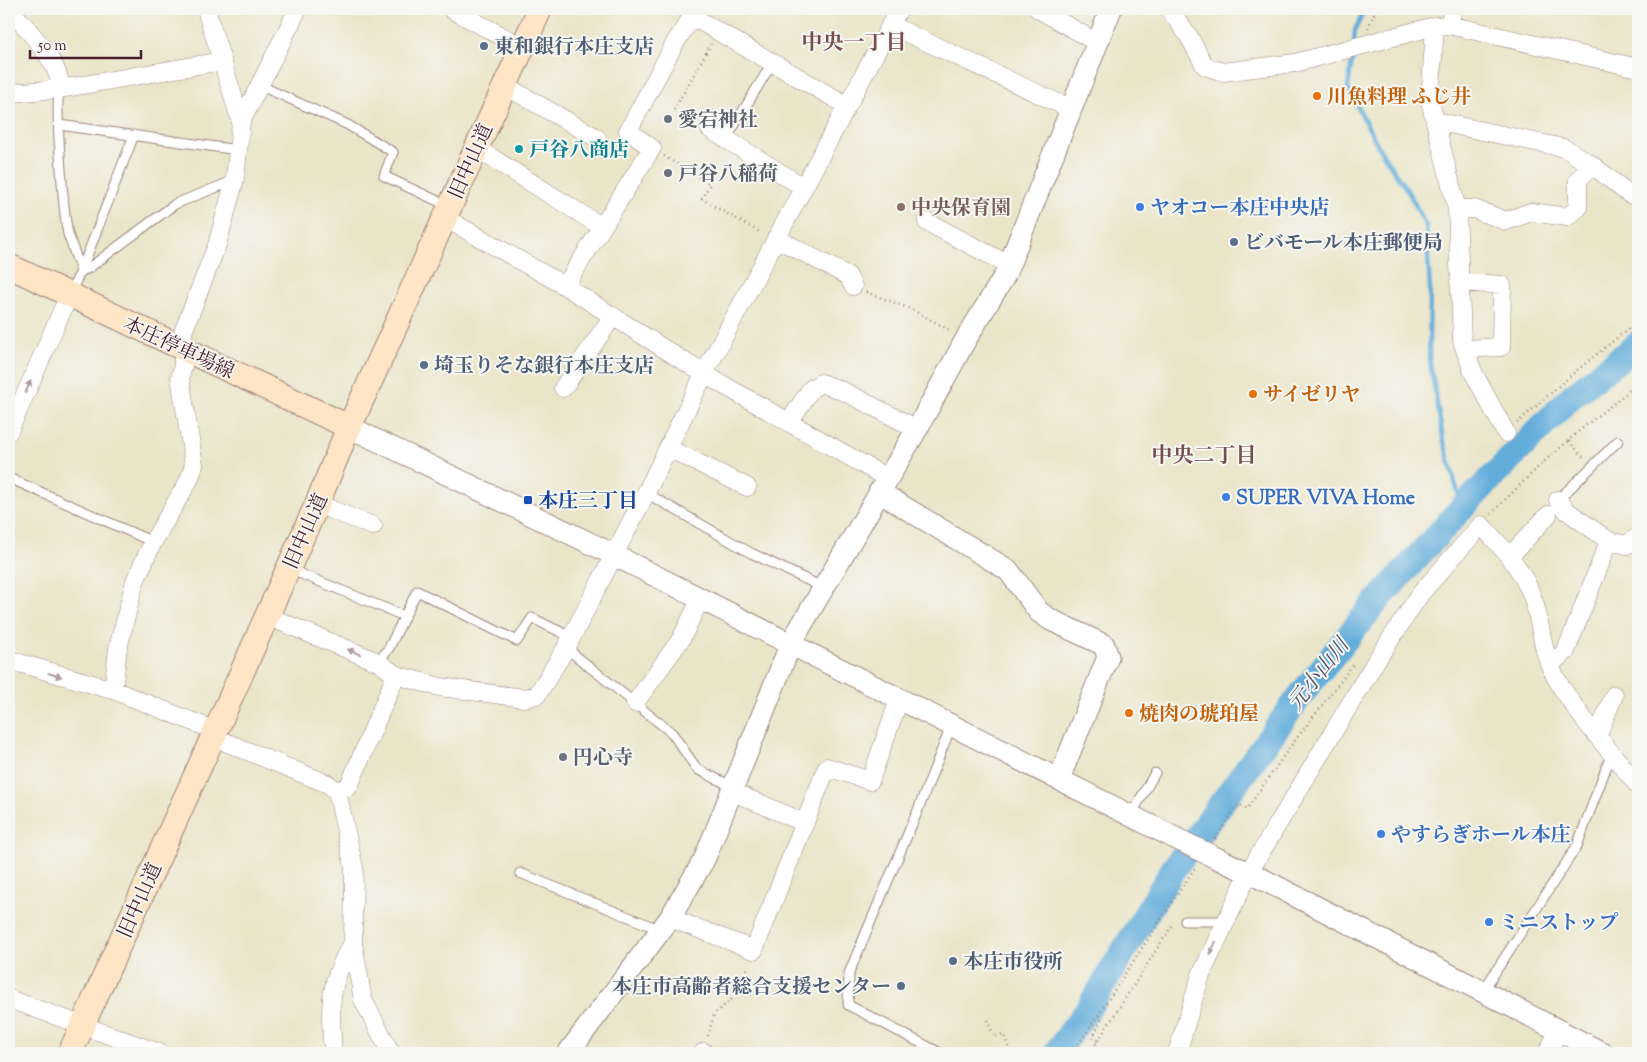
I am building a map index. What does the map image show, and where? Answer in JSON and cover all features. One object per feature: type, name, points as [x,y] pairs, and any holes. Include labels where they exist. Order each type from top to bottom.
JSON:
[{"type":"main road","name":"旧中山道","points":[[70,1053],[268,616],[349,427],[540,9]]},
{"type":"main road","name":"本庄停車場線","points":[[9,266],[349,427]]},
{"type":"street","points":[[10,9],[53,64],[61,82],[60,89]]},
{"type":"street","points":[[206,9],[242,122]]},
{"type":"street","points":[[113,690],[118,648],[135,581],[152,542],[189,480],[194,465],[180,377],[183,366],[183,332],[217,245],[236,180],[242,122],[298,9]]},
{"type":"street","points":[[451,9],[522,47]]},
{"type":"street","points":[[1038,9],[1096,42]]},
{"type":"street","points":[[568,1053],[666,924],[705,858],[791,643],[822,587],[917,429],[1009,265],[1096,42],[1111,9]]},
{"type":"street","points":[[1169,9],[1188,34],[1206,66],[1223,72],[1295,63],[1446,20],[1638,68]]},
{"type":"street","points":[[566,286],[652,148],[628,131],[690,12],[718,32],[846,105]]},
{"type":"street","points":[[268,616],[378,662],[396,675],[440,687],[524,698],[537,695],[568,643],[646,493],[704,374],[895,13],[1071,109]]},
{"type":"street","points":[[1446,20],[1430,101],[1457,210],[1462,340],[1473,372],[1506,432]]},
{"type":"street","points":[[9,93],[60,89],[222,61]]},
{"type":"street","points":[[504,86],[597,138]]},
{"type":"street","points":[[1435,121],[1564,148],[1592,165],[1629,194],[1638,197]]},
{"type":"street","points":[[710,129],[804,187]]},
{"type":"street","points":[[476,148],[602,227]]},
{"type":"street","points":[[1457,210],[1474,209],[1506,221],[1531,212],[1567,217],[1578,208],[1578,180],[1592,165]]},
{"type":"street","points":[[447,212],[452,222],[566,286],[704,374],[789,422],[1008,570],[1039,612],[1051,620],[1104,645],[1108,657],[1059,779]]},
{"type":"street","points":[[927,222],[1009,265]]},
{"type":"street","points":[[776,238],[848,276],[853,286]]},
{"type":"street","points":[[1459,282],[1502,285],[1501,347],[1465,349]]},
{"type":"street","points":[[9,432],[69,295]]},
{"type":"street","points":[[563,388],[613,316]]},
{"type":"street","points":[[789,422],[811,388],[821,383],[845,392],[917,429]]},
{"type":"street","points":[[349,427],[613,554],[900,697],[1175,838],[1249,872],[1603,1053]]},
{"type":"street","points":[[668,448],[747,487]]},
{"type":"street","points":[[1558,500],[1567,511],[1609,541],[1627,545],[1638,536]]},
{"type":"street","points":[[317,504],[373,526]]},
{"type":"street","points":[[1510,556],[1548,516]]},
{"type":"street","points":[[1177,1053],[1202,975],[1249,872],[1376,661],[1421,593],[1481,525],[1510,556],[1533,598],[1550,665],[1567,695],[1638,786]]},
{"type":"street","points":[[1550,665],[1566,651],[1609,541]]},
{"type":"street","points":[[635,703],[681,639],[701,598]]},
{"type":"street","points":[[9,660],[113,690],[328,784],[337,791],[354,868],[353,943],[363,1000],[391,1053]]},
{"type":"street","points":[[337,791],[349,786],[396,675]]},
{"type":"street","points":[[1598,734],[1614,695]]},
{"type":"street","points":[[666,924],[754,950],[826,766],[870,781],[900,697]]},
{"type":"street","points":[[733,792],[805,823]]},
{"type":"street","points":[[333,1053],[330,1006],[339,965],[353,943]]},
{"type":"street","points":[[9,999],[159,1053]]},
{"type":"street","points":[[1548,1053],[1559,1031]]},
{"type":"lane","points":[[726,139],[772,63]]},
{"type":"lane","points":[[261,86],[348,125],[393,152],[384,176],[440,202],[447,212]]},
{"type":"lane","points":[[60,89],[58,94],[59,125],[68,233],[80,271]]},
{"type":"lane","points":[[59,125],[238,150]]},
{"type":"lane","points":[[69,295],[134,135]]},
{"type":"lane","points":[[80,271],[89,268],[175,204],[236,180]]},
{"type":"lane","points":[[1558,500],[1618,441]]},
{"type":"lane","points":[[9,478],[152,542]]},
{"type":"lane","points":[[646,493],[751,553],[822,587]]},
{"type":"lane","points":[[288,568],[404,616]]},
{"type":"lane","points":[[378,662],[389,648],[417,591],[518,641],[532,618],[568,643],[635,703],[672,733],[697,769],[727,784],[733,792]]},
{"type":"lane","points":[[940,1053],[848,1006],[849,972],[918,810],[952,723]]},
{"type":"lane","points":[[1482,992],[1577,846],[1609,760],[1614,754]]},
{"type":"lane","points":[[1130,815],[1155,773]]},
{"type":"lane","points":[[520,873],[666,924]]},
{"type":"lane","points":[[1185,922],[1217,921],[1225,924]]},
{"type":"path","points":[[674,110],[718,32]]},
{"type":"path","points":[[652,148],[710,184],[702,199],[771,238],[776,238]]},
{"type":"path","points":[[853,286],[911,309],[966,339]]},
{"type":"path","points":[[1506,432],[1576,370],[1638,321]]},
{"type":"path","points":[[1627,330],[1638,343]]},
{"type":"path","points":[[1481,525],[1511,492],[1569,440],[1638,384]]},
{"type":"path","points":[[1631,391],[1638,398]]},
{"type":"path","points":[[1569,440],[1592,467]]},
{"type":"path","points":[[1073,1053],[1208,853],[1238,804],[1247,809],[1296,739],[1357,661]]},
{"type":"path","points":[[1090,1053],[1173,925],[1185,922]]},
{"type":"path","points":[[703,1052],[714,1014],[738,994],[754,950]]},
{"type":"path","points":[[1097,1042],[1093,1037],[1102,1018],[1098,1015]]},
{"type":"path","points":[[988,1020],[994,1037],[1004,1035],[1009,1049],[1006,1053]]},
{"type":"waterway","points":[[1354,43],[1355,30],[1365,9]]},
{"type":"waterway","points":[[1353,53],[1348,88],[1379,148],[1410,195],[1426,226],[1430,289],[1429,357],[1443,438],[1462,508]]},
{"type":"waterway","name":"元小山川","points":[[1056,1053],[1090,1006],[1174,868],[1303,692],[1376,602],[1462,508],[1571,397],[1638,344]]},
{"type":"place","name":"東和銀行本庄支店","points":[[484,46]]},
{"type":"place","name":"川魚料理 ふじ井","points":[[1317,96]]},
{"type":"place","name":"愛宕神社","points":[[668,119]]},
{"type":"place","name":"戸谷八商店","points":[[519,149]]},
{"type":"place","name":"戸谷八稲荷","points":[[668,173]]},
{"type":"place","name":"中央保育園","points":[[901,207]]},
{"type":"place","name":"ヤオコー本庄中央店","points":[[1140,207]]},
{"type":"place","name":"ビバモール本庄郵便局","points":[[1234,242]]},
{"type":"place","name":"埼玉りそな銀行本庄支店","points":[[424,365]]},
{"type":"place","name":"サイゼリヤ","points":[[1253,394]]},
{"type":"place","name":"SUPER VIVA Home","points":[[1226,497]]},
{"type":"place","name":"本庄三丁目","points":[[528,500]]},
{"type":"place","name":"焼肉の琥珀屋","points":[[1129,713]]},
{"type":"place","name":"円心寺","points":[[563,757]]},
{"type":"place","name":"やすらぎホール本庄","points":[[1381,834]]},
{"type":"place","name":"ミニストップ","points":[[1489,922]]},
{"type":"place","name":"本庄市役所","points":[[953,961]]},
{"type":"place","name":"本庄市高齢者総合支援センター","points":[[901,986]]},
{"type":"district","name":"中央一丁目","points":[[854,42]]},
{"type":"district","name":"中央二丁目","points":[[1204,455]]}]
